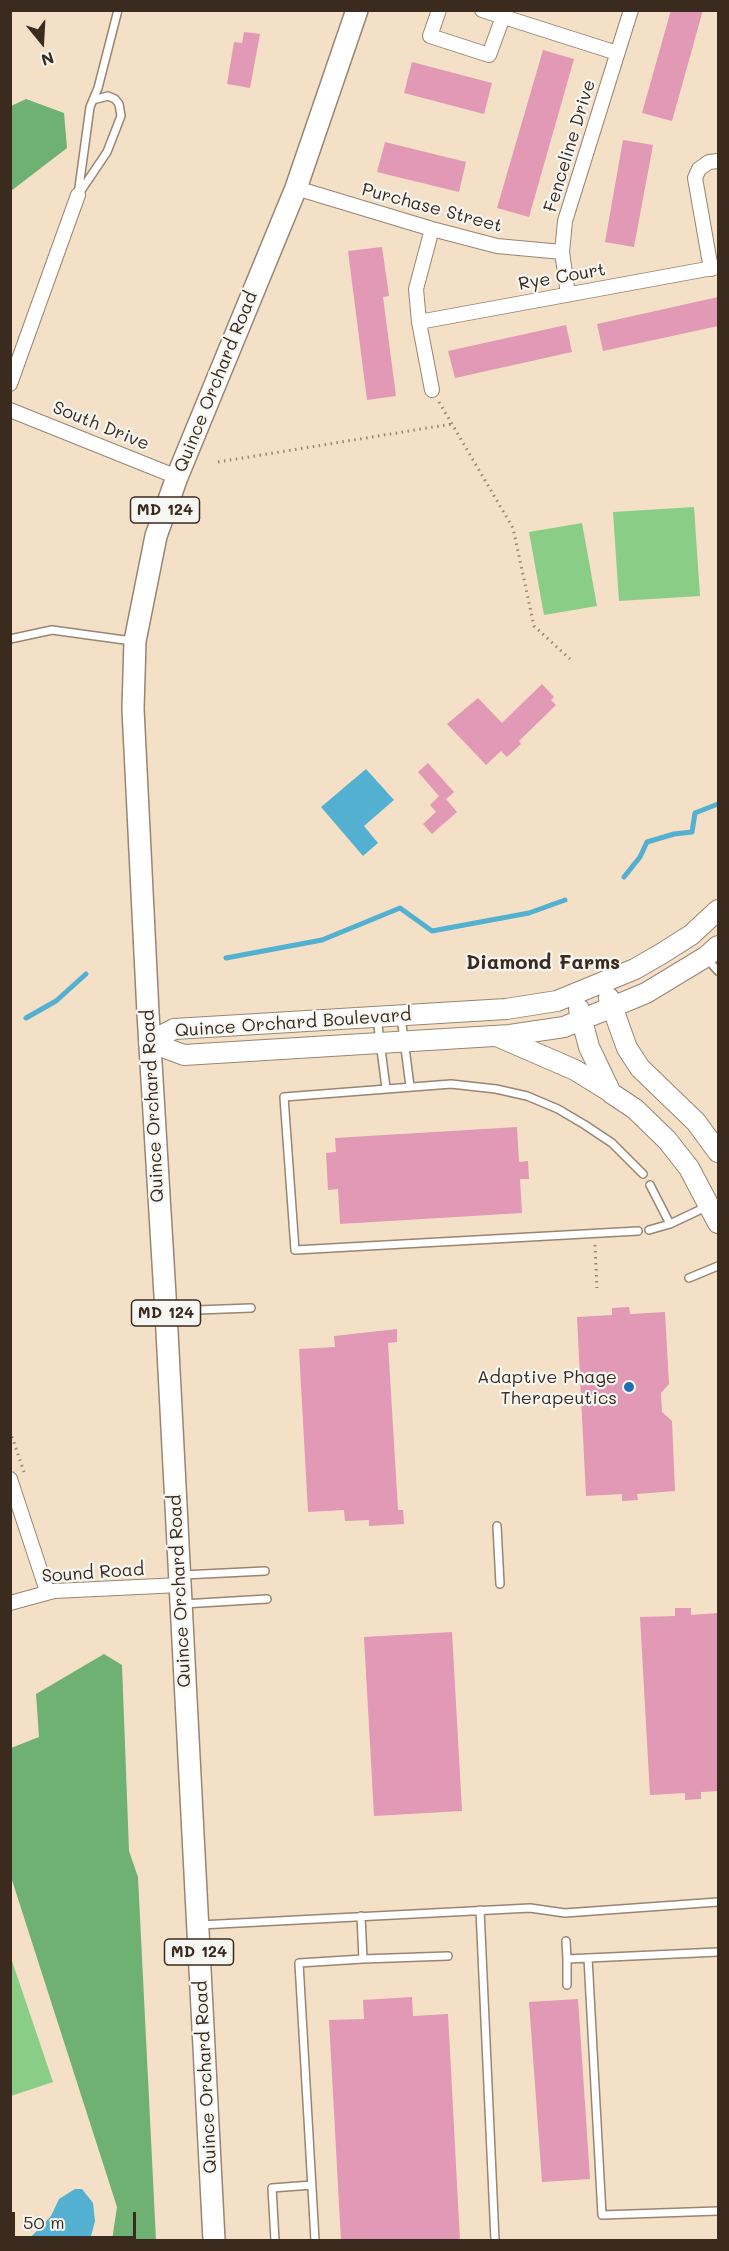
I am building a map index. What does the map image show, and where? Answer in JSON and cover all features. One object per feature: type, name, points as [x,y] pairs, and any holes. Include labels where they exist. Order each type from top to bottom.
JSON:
[{"type":"main road","name":"Quince Orchard Road","points":[[214,2241],[166,1312],[149,1042],[133,709],[135,641],[156,536],[177,477],[296,188],[357,10]]},
{"type":"street","points":[[439,10],[430,36],[489,55],[503,17]]},
{"type":"street","points":[[482,10],[617,53]]},
{"type":"street","name":"Fenceline Drive","points":[[568,294],[562,252],[565,221],[575,182],[631,10]]},
{"type":"street","name":"Rye Court","points":[[419,322],[715,268],[695,178],[699,169],[709,162],[718,161]]},
{"type":"street","name":"Purchase Street","points":[[296,188],[497,246],[562,252]]},
{"type":"street","points":[[10,384],[78,195]]},
{"type":"street","points":[[432,229],[417,289],[419,322],[432,390]]},
{"type":"street","name":"South Drive","points":[[10,410],[177,477]]},
{"type":"street","name":"Quince Orchard Boulevard","points":[[149,1042],[174,1029],[506,1009],[557,1001],[604,983],[661,954],[691,935],[718,910]]},
{"type":"street","name":"Quince Orchard Boulevard","points":[[149,1042],[184,1055],[496,1036],[564,1027],[646,993],[714,958]]},
{"type":"street","points":[[604,983],[627,1048],[640,1068],[696,1122],[718,1152]]},
{"type":"street","points":[[573,995],[583,1020],[589,1047],[612,1093]]},
{"type":"street","points":[[496,1036],[552,1059],[612,1093],[635,1109],[667,1140],[689,1168],[711,1204],[718,1223]]},
{"type":"street","points":[[10,1479],[47,1591]]},
{"type":"street","name":"Sound Road","points":[[10,1603],[47,1591],[180,1588]]},
{"type":"lane","points":[[78,195],[90,107],[118,10]]},
{"type":"lane","points":[[78,195],[107,152],[121,116],[119,104],[115,99],[108,96],[93,100]]},
{"type":"lane","points":[[10,639],[52,630],[135,641]]},
{"type":"lane","points":[[401,1014],[410,1086]]},
{"type":"lane","points":[[377,1016],[386,1088]]},
{"type":"lane","points":[[638,1231],[295,1250],[284,1097],[410,1086],[475,1085],[527,1096],[558,1109],[612,1143],[643,1174]]},
{"type":"lane","points":[[650,1185],[670,1224]]},
{"type":"lane","points":[[649,1230],[670,1224],[711,1204]]},
{"type":"lane","points":[[689,1278],[718,1266]]},
{"type":"lane","points":[[166,1312],[251,1308]]},
{"type":"lane","points":[[497,1526],[500,1584]]},
{"type":"lane","points":[[180,1588],[265,1571]]},
{"type":"lane","points":[[180,1588],[267,1599]]},
{"type":"lane","points":[[197,1925],[530,1908],[565,1913],[718,1902]]},
{"type":"lane","points":[[480,1910],[495,2241]]},
{"type":"lane","points":[[361,1916],[363,1959]]},
{"type":"lane","points":[[566,1941],[567,1985]]},
{"type":"lane","points":[[567,1959],[718,1952]]},
{"type":"lane","points":[[315,2241],[300,1963],[448,1956]]},
{"type":"lane","points":[[588,1958],[602,2215],[718,2211]]},
{"type":"lane","points":[[275,2241],[272,2187],[312,2185]]},
{"type":"path","points":[[432,390],[513,528],[534,627],[570,659]]},
{"type":"path","points":[[218,462],[452,424]]},
{"type":"path","points":[[594,1233],[597,1288]]},
{"type":"green space","points":[[26,99],[64,113],[67,148],[11,191],[11,106]]},
{"type":"green space","points":[[694,507],[700,596],[619,601],[613,512]]},
{"type":"green space","points":[[582,523],[597,606],[544,615],[529,532]]},
{"type":"green space","points":[[104,1654],[122,1665],[129,1851],[138,1877],[156,2240],[112,2240],[117,2207],[11,1877],[11,1748],[39,1737],[36,1694]]},
{"type":"green space","points":[[11,1958],[53,2082],[10,2096]]},
{"type":"water","points":[[366,769],[394,800],[364,826],[378,843],[363,856],[321,807]]},
{"type":"water","points":[[75,2189],[82,2189],[93,2203],[95,2221],[90,2240],[28,2240],[51,2216],[59,2199]]},
{"type":"building","points":[[671,10],[703,10],[672,121],[642,113]]},
{"type":"building","points":[[244,32],[260,34],[250,88],[227,84],[234,42],[242,43]]},
{"type":"building","points":[[543,50],[574,59],[529,217],[497,208]]},
{"type":"building","points":[[412,62],[492,83],[484,114],[404,93]]},
{"type":"building","points":[[623,140],[653,145],[634,247],[605,242]]},
{"type":"building","points":[[385,142],[466,162],[459,192],[377,172]]},
{"type":"building","points":[[382,247],[389,296],[383,297],[396,396],[367,400],[348,251]]},
{"type":"building","points":[[718,297],[718,326],[603,351],[597,324]]},
{"type":"building","points":[[566,325],[572,352],[455,378],[448,351]]},
{"type":"building","points":[[542,684],[554,697],[551,700],[556,705],[519,741],[521,744],[507,757],[501,751],[486,765],[447,724],[478,698],[502,723]]},
{"type":"building","points":[[428,763],[454,792],[446,799],[457,812],[432,834],[423,824],[436,812],[430,805],[439,796],[418,772]]},
{"type":"building","points":[[517,1127],[519,1162],[528,1161],[529,1179],[520,1179],[522,1213],[340,1224],[338,1189],[328,1190],[326,1153],[336,1152],[335,1138]]},
{"type":"building","points":[[629,1307],[630,1314],[665,1312],[669,1384],[661,1393],[662,1412],[672,1421],[675,1491],[637,1494],[638,1500],[622,1501],[622,1494],[586,1496],[577,1317],[612,1315],[612,1308]]},
{"type":"building","points":[[397,1329],[397,1342],[388,1343],[398,1510],[403,1510],[404,1524],[369,1526],[369,1520],[345,1521],[344,1510],[308,1512],[299,1349],[335,1347],[334,1336]]},
{"type":"building","points":[[675,1608],[691,1608],[691,1615],[718,1613],[718,1791],[701,1792],[701,1799],[685,1800],[685,1793],[650,1795],[640,1617],[675,1616]]},
{"type":"building","points":[[452,1632],[462,1811],[374,1816],[364,1637]]},
{"type":"building","points":[[412,1997],[413,2016],[448,2014],[460,2241],[341,2241],[329,2020],[364,2019],[363,2000]]},
{"type":"building","points":[[578,1999],[590,2179],[542,2182],[529,2002]]},
{"type":"waterway","points":[[624,877],[640,857],[647,842],[674,834],[692,832],[695,813],[718,804]]},
{"type":"waterway","points":[[226,958],[322,940],[400,908],[432,931],[529,913],[565,900]]},
{"type":"waterway","points":[[26,1018],[56,1001],[86,974]]},
{"type":"place","name":"Adaptive Phage Therapeutics","points":[[629,1387]]},
{"type":"district","name":"Diamond Farms","points":[[543,963]]}]
